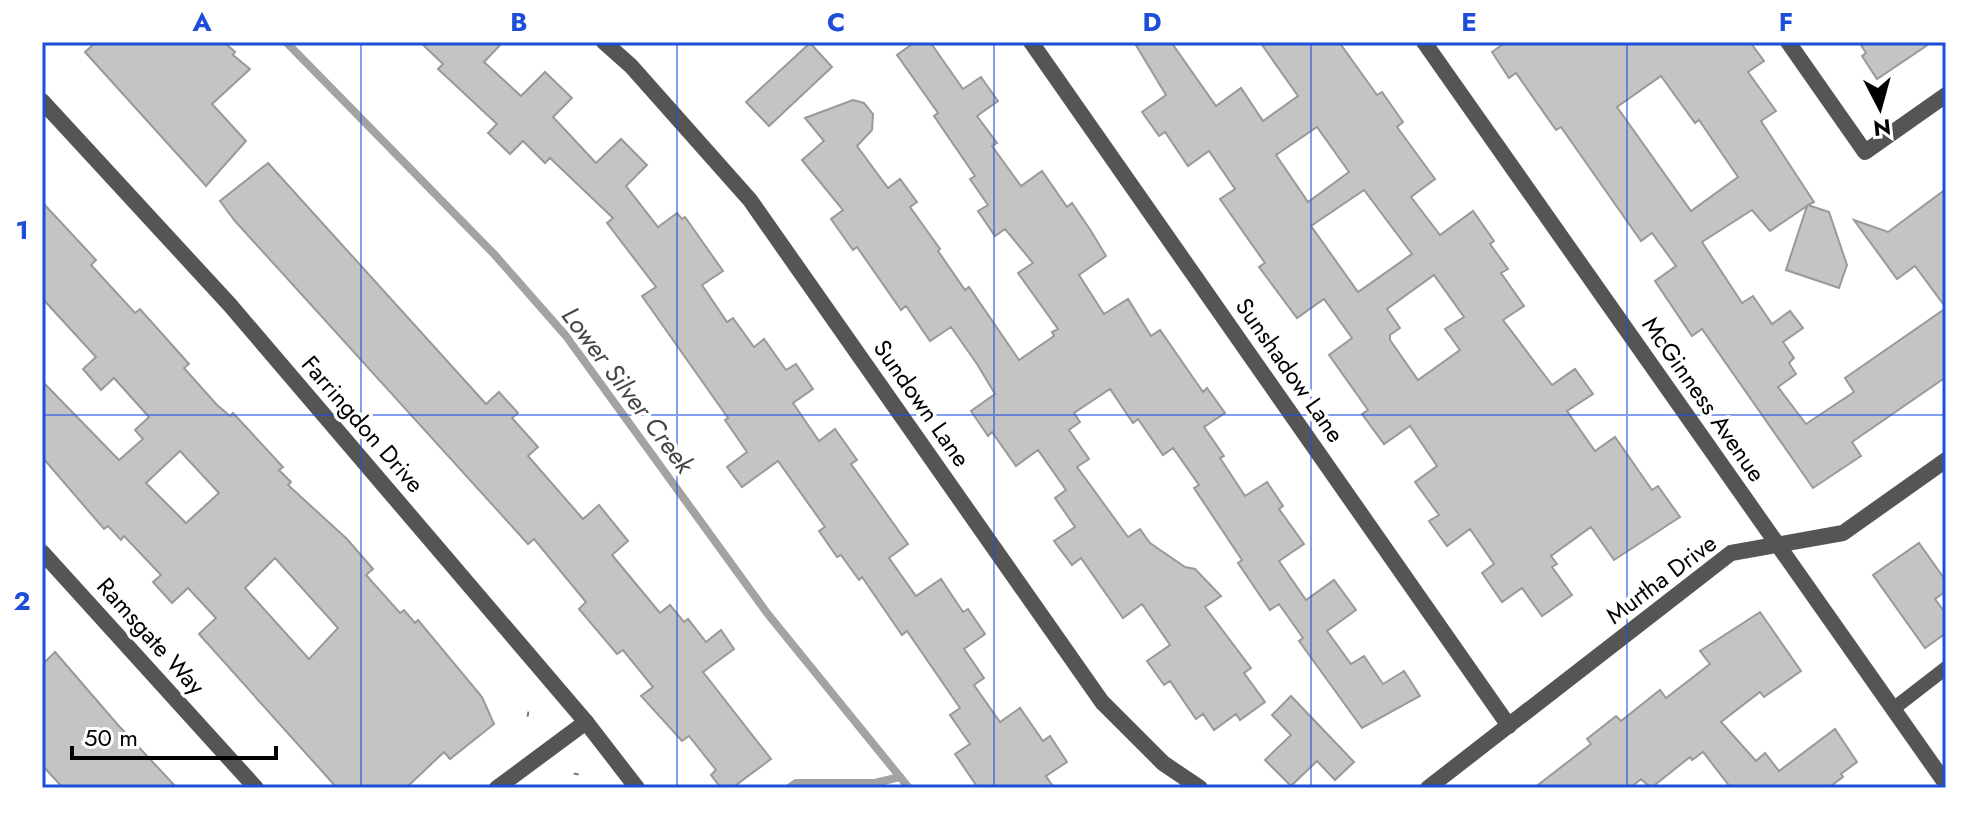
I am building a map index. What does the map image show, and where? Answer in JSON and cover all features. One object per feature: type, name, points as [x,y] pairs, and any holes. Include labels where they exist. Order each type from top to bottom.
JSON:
[{"type":"street","name":"Sundown Lane","points":[[604,42],[631,66],[750,200],[1102,702],[1163,763],[1200,788]]},
{"type":"street","name":"Sunshadow Lane","points":[[1031,42],[1509,726]]},
{"type":"street","name":"McGinness Avenue","points":[[1424,42],[1946,784]]},
{"type":"street","points":[[1788,42],[1865,152],[1946,95]]},
{"type":"street","name":"Farringdon Drive","points":[[42,101],[230,305],[586,722],[637,788]]},
{"type":"street","name":"Murtha Drive","points":[[1428,788],[1731,553],[1843,533],[1946,460]]},
{"type":"street","name":"Ramsgate Way","points":[[42,552],[256,788]]},
{"type":"street","points":[[497,788],[586,722]]},
{"type":"lane","points":[[1893,709],[1946,668]]},
{"type":"building","points":[[96,42],[224,42],[235,52],[233,55],[250,69],[212,104],[246,141],[206,186],[85,52]]},
{"type":"building","points":[[420,42],[503,42],[484,62],[521,96],[545,72],[572,98],[553,117],[596,163],[621,139],[647,165],[626,186],[658,227],[677,213],[682,219],[685,217],[723,271],[702,285],[727,322],[733,318],[754,347],[764,339],[786,370],[796,364],[813,389],[793,403],[819,441],[835,429],[857,460],[851,464],[908,544],[889,558],[916,596],[941,579],[963,612],[968,609],[985,634],[964,649],[984,678],[974,685],[1000,722],[1020,708],[1043,741],[1050,736],[1067,762],[1046,776],[1054,788],[978,788],[955,754],[970,744],[950,715],[960,708],[907,631],[902,635],[862,577],[859,580],[841,555],[837,557],[819,531],[825,527],[778,461],[742,487],[727,467],[747,452],[725,420],[728,418],[642,296],[656,287],[607,223],[613,218],[550,158],[545,163],[523,141],[510,154],[488,133],[497,124],[438,69],[443,64]]},
{"type":"building","points":[[915,42],[930,42],[963,89],[981,77],[998,101],[977,116],[997,143],[992,146],[1021,186],[1042,171],[1067,207],[1072,203],[1106,256],[1079,275],[1104,314],[1128,299],[1151,336],[1160,330],[1203,392],[1207,388],[1225,413],[1204,427],[1224,456],[1220,458],[1245,496],[1267,482],[1283,506],[1279,509],[1304,544],[1279,561],[1306,600],[1334,580],[1356,610],[1327,631],[1351,664],[1364,656],[1383,684],[1404,671],[1420,696],[1362,728],[1299,641],[1303,638],[1279,604],[1270,610],[1238,563],[1242,560],[1194,488],[1199,485],[1173,448],[1163,455],[1138,419],[1133,423],[1110,389],[1074,413],[1080,422],[1069,430],[1089,459],[1077,467],[1128,537],[1140,529],[1150,543],[1185,567],[1195,569],[1221,596],[1205,607],[1251,668],[1244,673],[1265,702],[1240,720],[1236,714],[1214,730],[1203,714],[1196,719],[1170,681],[1164,685],[1147,661],[1170,645],[1142,604],[1123,618],[1081,558],[1072,565],[1054,541],[1075,527],[1055,498],[1066,490],[1038,450],[1016,466],[992,432],[988,436],[971,411],[995,394],[977,364],[951,327],[930,341],[906,306],[901,310],[857,247],[853,250],[831,219],[843,210],[802,160],[824,141],[805,118],[853,100],[864,103],[873,114],[872,130],[857,146],[888,188],[900,179],[917,202],[910,207],[940,249],[938,251],[965,290],[969,287],[1019,360],[1054,336],[1052,332],[1058,329],[1018,273],[1033,263],[1005,229],[995,236],[978,211],[988,205],[970,179],[975,176],[934,116],[938,113],[897,55]]},
{"type":"building","points":[[1134,42],[1171,42],[1216,106],[1241,88],[1263,121],[1298,96],[1260,42],[1339,42],[1377,95],[1382,92],[1403,122],[1397,127],[1435,179],[1411,197],[1440,235],[1473,211],[1494,241],[1490,244],[1508,269],[1501,273],[1524,306],[1503,320],[1552,385],[1575,369],[1593,394],[1567,411],[1595,451],[1615,437],[1652,490],[1658,486],[1680,517],[1614,560],[1591,527],[1551,556],[1557,564],[1552,567],[1572,595],[1542,616],[1522,588],[1502,602],[1482,573],[1494,564],[1470,529],[1447,546],[1429,521],[1439,515],[1415,482],[1437,466],[1410,426],[1384,444],[1362,414],[1368,410],[1329,355],[1352,338],[1324,299],[1297,318],[1259,267],[1265,263],[1220,199],[1235,189],[1209,151],[1188,166],[1165,132],[1159,136],[1142,112],[1166,95]],"holes":[[[1317,127],[1349,172],[1308,202],[1276,155]],[[1364,190],[1412,254],[1358,292],[1311,226]],[[1434,275],[1464,317],[1445,329],[1460,350],[1418,380],[1390,340],[1390,335],[1400,328],[1387,309]]]},
{"type":"building","points":[[1506,42],[1750,42],[1764,61],[1748,72],[1776,111],[1761,121],[1814,202],[1808,205],[1829,212],[1847,265],[1839,288],[1786,270],[1807,206],[1770,231],[1752,210],[1702,242],[1742,303],[1753,296],[1772,324],[1790,311],[1803,328],[1783,342],[1794,358],[1789,363],[1796,374],[1778,387],[1806,424],[1854,392],[1845,378],[1946,308],[1946,377],[1852,442],[1861,456],[1813,488],[1702,329],[1692,336],[1655,281],[1676,266],[1652,233],[1641,241],[1561,127],[1556,130],[1516,73],[1509,78],[1492,52]],"holes":[[[1661,76],[1695,123],[1699,120],[1738,177],[1691,211],[1617,107]]]},
{"type":"building","points":[[1859,42],[1932,42],[1877,79],[1862,56],[1866,53]]},
{"type":"building","points":[[810,43],[832,67],[769,126],[746,102]]},
{"type":"building","points":[[268,163],[486,404],[499,392],[518,413],[512,418],[538,447],[528,456],[583,519],[599,505],[628,541],[612,555],[660,613],[670,605],[684,622],[688,619],[706,642],[721,630],[734,649],[703,672],[771,759],[732,788],[721,788],[711,775],[716,770],[689,736],[682,741],[641,696],[653,687],[623,650],[617,654],[579,609],[586,602],[534,539],[528,544],[235,221],[220,201]]},
{"type":"building","points":[[1946,189],[1946,308],[1915,266],[1897,279],[1854,220],[1888,232]]},
{"type":"building","points":[[42,202],[96,260],[91,265],[135,313],[140,309],[189,364],[184,368],[217,405],[230,416],[233,413],[283,467],[279,470],[291,482],[288,485],[347,539],[373,569],[366,575],[400,613],[404,610],[415,623],[418,620],[482,697],[494,724],[450,759],[444,752],[406,788],[337,788],[199,634],[216,618],[188,588],[172,603],[153,582],[161,575],[124,536],[121,540],[108,526],[104,529],[42,457],[42,381],[119,460],[143,439],[135,430],[149,417],[114,378],[101,390],[83,369],[96,357],[42,298]],"holes":[[[180,451],[219,493],[186,523],[146,483]],[[275,558],[338,628],[309,659],[245,588]]]},
{"type":"building","points":[[1919,543],[1946,581],[1946,591],[1935,599],[1946,614],[1946,633],[1925,648],[1873,575]]},
{"type":"building","points":[[1760,612],[1801,671],[1764,697],[1760,692],[1721,722],[1756,761],[1765,753],[1779,771],[1835,729],[1857,762],[1841,774],[1843,777],[1828,788],[1731,788],[1703,752],[1692,760],[1690,757],[1651,788],[1641,779],[1630,788],[1534,788],[1591,744],[1587,739],[1616,716],[1621,721],[1660,690],[1666,698],[1710,664],[1700,651]]},
{"type":"building","points":[[55,652],[177,788],[63,788],[42,765],[42,665]]},
{"type":"building","points":[[1291,696],[1354,762],[1335,780],[1317,761],[1291,786],[1265,760],[1291,735],[1272,715]]},
{"type":"waterway","name":"Lower Silver Creek","points":[[286,42],[494,254],[566,336],[767,613],[909,788]]},
{"type":"waterway","points":[[789,788],[796,783],[875,783],[900,777]]}]
